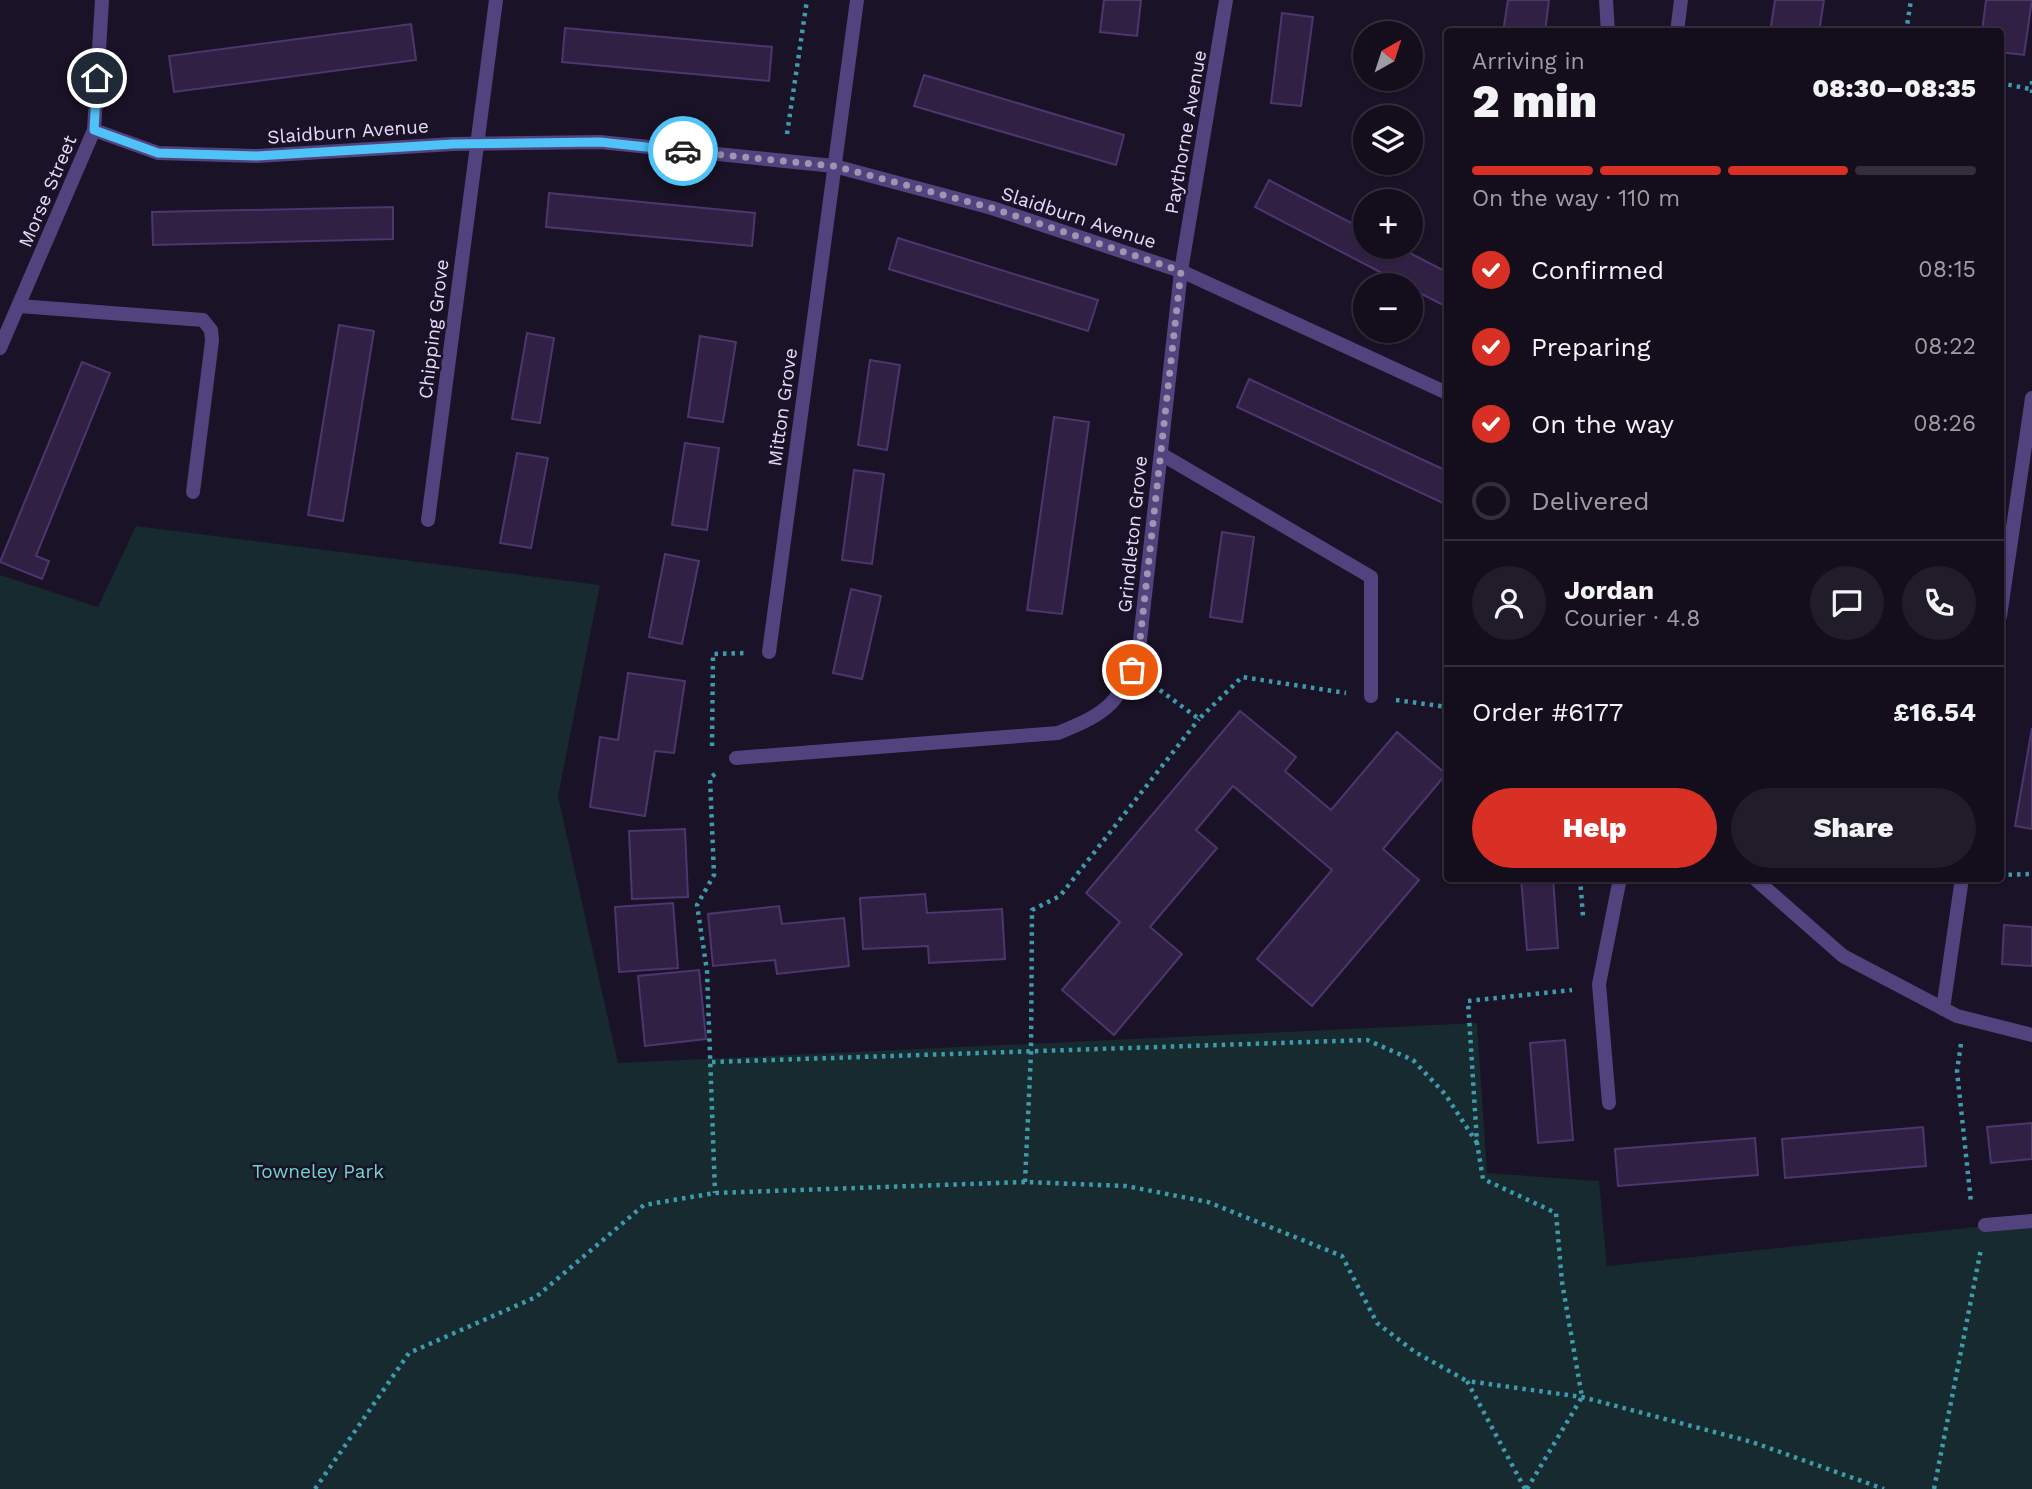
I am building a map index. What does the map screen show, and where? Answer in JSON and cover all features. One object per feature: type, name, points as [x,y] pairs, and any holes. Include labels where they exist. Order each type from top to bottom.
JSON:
[{"type":"street","name":"Morse Street","points":[[0,348],[94,130],[102,0]]},
{"type":"street","name":"Chipping Grove","points":[[428,520],[496,0]]},
{"type":"street","name":"Mitton Grove","points":[[769,652],[857,0]]},
{"type":"street","name":"Paythorne Avenue","points":[[1181,271],[1226,0]]},
{"type":"street","points":[[1606,0],[1608,28]]},
{"type":"street","points":[[1678,28],[1681,0]]},
{"type":"street","name":"Slaidburn Avenue","points":[[94,130],[158,153],[257,156],[476,144],[600,142],[834,166],[992,208],[1181,271],[1444,392]]},
{"type":"street","name":"Grindleton Grove","points":[[736,758],[1058,733],[1098,717],[1125,688],[1139,649],[1181,271]]},
{"type":"street","points":[[19,306],[203,320],[211,330],[212,341],[193,492]]},
{"type":"street","points":[[2004,589],[2032,398]]},
{"type":"street","points":[[1160,454],[1371,577],[1371,696]]},
{"type":"street","points":[[1609,1103],[1599,984],[1619,882]]},
{"type":"street","points":[[1759,882],[1843,956],[1966,1019],[2032,1035]]},
{"type":"street","points":[[1943,1009],[1961,882]]},
{"type":"street","points":[[1985,1225],[2032,1221]]},
{"type":"path","points":[[782,161],[807,0]]},
{"type":"path","points":[[1907,28],[1911,0]]},
{"type":"path","points":[[2032,81],[2032,97]]},
{"type":"path","points":[[2004,84],[2030,89]]},
{"type":"path","points":[[715,1193],[707,971],[696,905],[714,874],[710,778],[736,758],[712,746],[713,654],[769,652]]},
{"type":"path","points":[[1132,670],[1199,719]]},
{"type":"path","points":[[1025,1182],[1031,1053],[1032,910],[1060,896],[1199,719],[1242,677],[1444,707]]},
{"type":"path","points":[[2004,875],[2032,874]]},
{"type":"path","points":[[1526,1489],[1582,1397],[1562,1282],[1556,1213],[1483,1179],[1477,1143],[1468,1001],[1599,984]]},
{"type":"path","points":[[1934,1489],[1985,1225],[1973,1217],[1957,1071],[1966,1019]]},
{"type":"path","points":[[712,1062],[1367,1040],[1413,1060],[1445,1094],[1477,1143]]},
{"type":"path","points":[[315,1489],[409,1353],[536,1297],[644,1205],[715,1193],[1025,1182],[1126,1186],[1208,1202],[1342,1256],[1377,1323],[1415,1352],[1467,1381],[1582,1397],[1752,1442],[1884,1489]]},
{"type":"path","points":[[1467,1381],[1526,1489]]},
{"type":"green space","name":"Towneley Park","points":[[136,526],[600,585],[558,796],[618,1063],[1477,1023],[1487,1173],[1599,1181],[1607,1266],[2032,1221],[2032,1489],[0,1489],[0,575],[98,607]]},
{"type":"building","points":[[1104,0],[1141,0],[1137,36],[1100,32]]},
{"type":"building","points":[[1508,0],[1549,0],[1546,28],[1504,28]]},
{"type":"building","points":[[1775,0],[1824,0],[1820,28],[1771,28]]},
{"type":"building","points":[[1986,0],[2032,0],[2024,55],[2004,52],[2004,28],[1982,28]]},
{"type":"building","points":[[1282,13],[1313,17],[1301,106],[1271,103]]},
{"type":"building","points":[[411,24],[416,60],[174,92],[169,56]]},
{"type":"building","points":[[565,28],[772,47],[769,81],[562,62]]},
{"type":"building","points":[[924,75],[1124,135],[1116,165],[914,106]]},
{"type":"building","points":[[1269,180],[1353,224],[1353,258],[1255,207]]},
{"type":"building","points":[[549,193],[755,213],[752,246],[546,227]]},
{"type":"building","points":[[393,207],[393,239],[153,245],[152,212]]},
{"type":"building","points":[[898,238],[1098,300],[1088,331],[889,269]]},
{"type":"building","points":[[1355,259],[1422,259],[1444,270],[1444,305],[1423,295],[1423,273],[1382,273]]},
{"type":"building","points":[[339,325],[374,331],[343,521],[308,515]]},
{"type":"building","points":[[527,333],[554,338],[540,423],[512,419]]},
{"type":"building","points":[[700,336],[736,342],[723,422],[688,417]]},
{"type":"building","points":[[870,360],[900,365],[887,450],[858,445]]},
{"type":"building","points":[[82,362],[110,373],[36,556],[49,561],[42,579],[0,562]]},
{"type":"building","points":[[1249,379],[1444,470],[1444,504],[1237,407]]},
{"type":"building","points":[[1054,417],[1089,422],[1062,614],[1027,610]]},
{"type":"building","points":[[685,443],[719,448],[707,530],[672,525]]},
{"type":"building","points":[[517,453],[548,458],[531,548],[500,543]]},
{"type":"building","points":[[854,470],[884,474],[872,564],[842,560]]},
{"type":"building","points":[[1222,532],[1254,537],[1242,622],[1210,617]]},
{"type":"building","points":[[665,554],[699,561],[682,644],[649,637]]},
{"type":"building","points":[[851,589],[881,596],[862,679],[833,673]]},
{"type":"building","points":[[628,673],[685,681],[674,753],[655,751],[645,816],[590,807],[600,737],[618,740]]},
{"type":"building","points":[[1240,711],[1296,757],[1285,771],[1331,810],[1397,732],[1444,772],[1444,776],[1383,849],[1419,880],[1312,1006],[1257,959],[1332,870],[1233,786],[1196,830],[1217,848],[1150,927],[1182,954],[1114,1035],[1062,990],[1120,922],[1086,893]]},
{"type":"building","points":[[2032,728],[2032,829],[2015,826]]},
{"type":"building","points":[[685,829],[688,897],[632,899],[629,831]]},
{"type":"building","points":[[1521,882],[1553,882],[1558,948],[1527,950]]},
{"type":"building","points":[[925,894],[927,913],[1002,909],[1005,959],[929,963],[928,946],[863,949],[860,898]]},
{"type":"building","points":[[673,903],[678,968],[619,972],[615,907]]},
{"type":"building","points":[[779,906],[782,924],[844,918],[849,966],[777,974],[775,960],[713,966],[708,914]]},
{"type":"building","points":[[2004,925],[2032,927],[2032,966],[2002,964]]},
{"type":"building","points":[[699,970],[706,1039],[645,1046],[638,976]]},
{"type":"building","points":[[1565,1040],[1573,1140],[1538,1143],[1530,1043]]},
{"type":"building","points":[[2032,1123],[2032,1159],[1991,1163],[1987,1127]]},
{"type":"building","points":[[1923,1127],[1926,1166],[1785,1178],[1782,1139]]},
{"type":"building","points":[[1755,1138],[1758,1175],[1618,1186],[1615,1149]]},
{"type":"way so far","points":[[683,151],[834,166],[992,208],[1181,271],[1139,649],[1132,670]]},
{"type":"route","points":[[97,78],[94,130],[158,153],[257,156],[453,144],[600,142],[683,151]]}]
